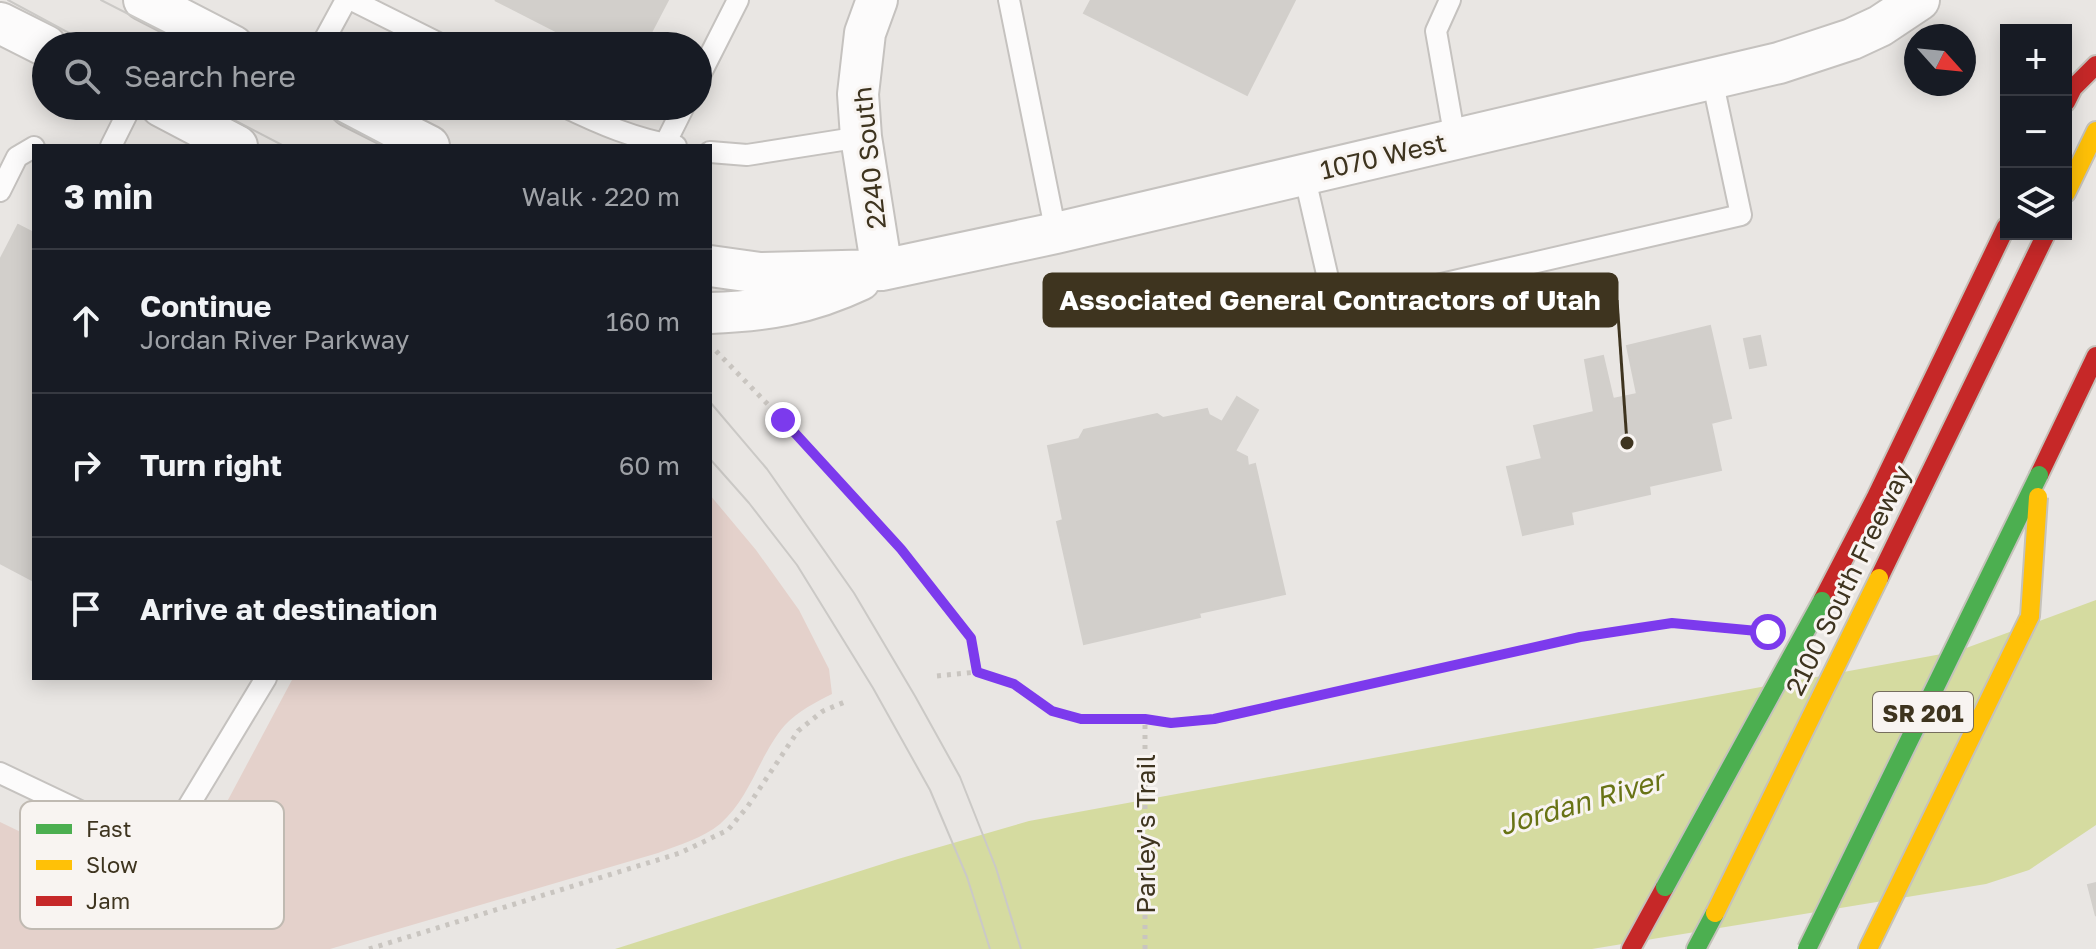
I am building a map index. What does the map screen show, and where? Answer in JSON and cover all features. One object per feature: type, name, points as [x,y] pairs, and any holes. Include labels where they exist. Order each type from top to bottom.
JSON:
[{"type":"highway","points":[[2069,96],[2096,65]]},
{"type":"highway","points":[[2072,181],[2096,131]]},
{"type":"highway","points":[[1631,949],[1822,601],[1876,497],[2000,239]]},
{"type":"highway","name":"2100 South Freeway","points":[[1696,949],[2043,240]]},
{"type":"highway","name":"SR 201","points":[[1807,949],[2096,356]]},
{"type":"highway","points":[[1868,949],[2030,616],[2039,475]]},
{"type":"street","points":[[144,0],[206,32]]},
{"type":"street","name":"2240 South","points":[[877,0],[865,33],[858,94],[861,137],[882,270]]},
{"type":"street","name":"1070 West","points":[[712,266],[760,273],[882,270],[1056,233],[1779,63],[1852,39],[1877,13],[1919,0]]},
{"type":"street","points":[[0,23],[32,39]]},
{"type":"street","points":[[188,120],[233,144]]},
{"type":"street","points":[[378,120],[425,144]]},
{"type":"street","name":"1070 West","points":[[712,313],[780,307],[823,297],[882,270]]},
{"type":"lane","points":[[329,32],[346,0]]},
{"type":"lane","points":[[352,0],[416,32]]},
{"type":"lane","points":[[712,51],[738,0]]},
{"type":"lane","points":[[1009,0],[1056,233]]},
{"type":"lane","points":[[1450,0],[1436,31],[1455,139]]},
{"type":"lane","points":[[1304,174],[1330,287],[1350,305],[1741,215],[1712,79]]},
{"type":"lane","points":[[112,144],[124,120]]},
{"type":"lane","points":[[591,120],[667,144]]},
{"type":"lane","points":[[670,144],[679,120]]},
{"type":"lane","points":[[712,152],[747,155],[861,137]]},
{"type":"lane","points":[[0,191],[17,157],[32,148]]},
{"type":"lane","points":[[192,801],[265,680]]},
{"type":"lane","points":[[0,773],[59,801]]},
{"type":"path","points":[[712,345],[901,549],[971,638],[977,672]]},
{"type":"path","points":[[937,676],[977,672],[1014,684],[1052,711],[1081,719],[1145,719],[1171,723],[1214,719],[1580,637],[1672,623],[1768,632]]},
{"type":"path","points":[[369,949],[680,853],[728,830],[748,806],[798,731],[823,711],[847,701]]},
{"type":"path","name":"Parley's Trail","points":[[1145,719],[1145,949]]},
{"type":"shaded area","points":[[712,497],[756,550],[799,610],[829,669],[832,694],[801,711],[785,725],[731,813],[713,829],[658,853],[330,949],[0,949],[0,822],[20,832],[20,929],[284,929],[284,801],[227,801],[292,680],[712,680]]},
{"type":"water","name":"Jordan River","points":[[2096,600],[2096,825],[2029,870],[1986,884],[1592,949],[615,949],[1029,821],[1958,651]]},
{"type":"building","points":[[495,0],[668,0],[651,32],[558,32]]},
{"type":"building","points":[[1091,0],[1295,0],[1247,95],[1084,13]]},
{"type":"building","points":[[18,225],[32,232],[32,580],[0,563],[0,260]]},
{"type":"building","points":[[1710,326],[1731,418],[1711,423],[1721,470],[1649,486],[1650,494],[1571,512],[1573,524],[1523,535],[1507,467],[1542,459],[1534,426],[1594,412],[1585,360],[1603,356],[1613,399],[1637,394],[1627,346]]},
{"type":"building","points":[[1760,336],[1766,365],[1750,368],[1744,339]]},
{"type":"building","points":[[1237,397],[1258,410],[1235,451],[1247,457],[1248,466],[1255,464],[1285,594],[1084,644],[1057,522],[1063,520],[1048,446],[1079,439],[1084,430],[1157,414],[1163,418],[1207,409],[1209,415],[1222,422]]},
{"type":"building","points":[[2096,883],[2096,916],[2088,885]]},
{"type":"tram line","points":[[8,0],[67,32]]},
{"type":"tram line","points":[[101,0],[164,32]]},
{"type":"tram line","points":[[234,120],[280,144]]},
{"type":"tram line","points":[[336,120],[381,144]]},
{"type":"tram line","points":[[712,404],[767,469],[854,593],[915,696],[960,777],[996,868],[1021,949]]},
{"type":"tram line","points":[[712,461],[797,565],[873,688],[930,790],[967,877],[990,949]]},
{"type":"traffic: fast","points":[[1807,949],[2039,475]]},
{"type":"traffic: fast","points":[[1665,887],[1822,601]]},
{"type":"traffic: fast","points":[[1696,949],[1715,913]]},
{"type":"traffic: slow","points":[[2072,181],[2096,131]]},
{"type":"traffic: slow","points":[[2030,616],[2038,497]]},
{"type":"traffic: slow","points":[[1715,913],[1879,578]]},
{"type":"traffic: slow","points":[[1868,949],[2030,616]]},
{"type":"traffic: jam","points":[[2069,96],[2096,65]]},
{"type":"traffic: jam","points":[[1822,601],[1876,497],[2000,239]]},
{"type":"traffic: jam","points":[[1879,578],[2043,240]]},
{"type":"traffic: jam","points":[[2039,475],[2096,356]]},
{"type":"traffic: jam","points":[[1631,949],[1665,887]]},
{"type":"place","name":"Associated General Contractors of Utah","points":[[1627,443]]},
{"type":"route","points":[[783,420],[901,549],[971,638],[977,672],[1014,684],[1052,711],[1081,719],[1145,719],[1171,723],[1214,719],[1580,637],[1672,623],[1768,632]]}]
